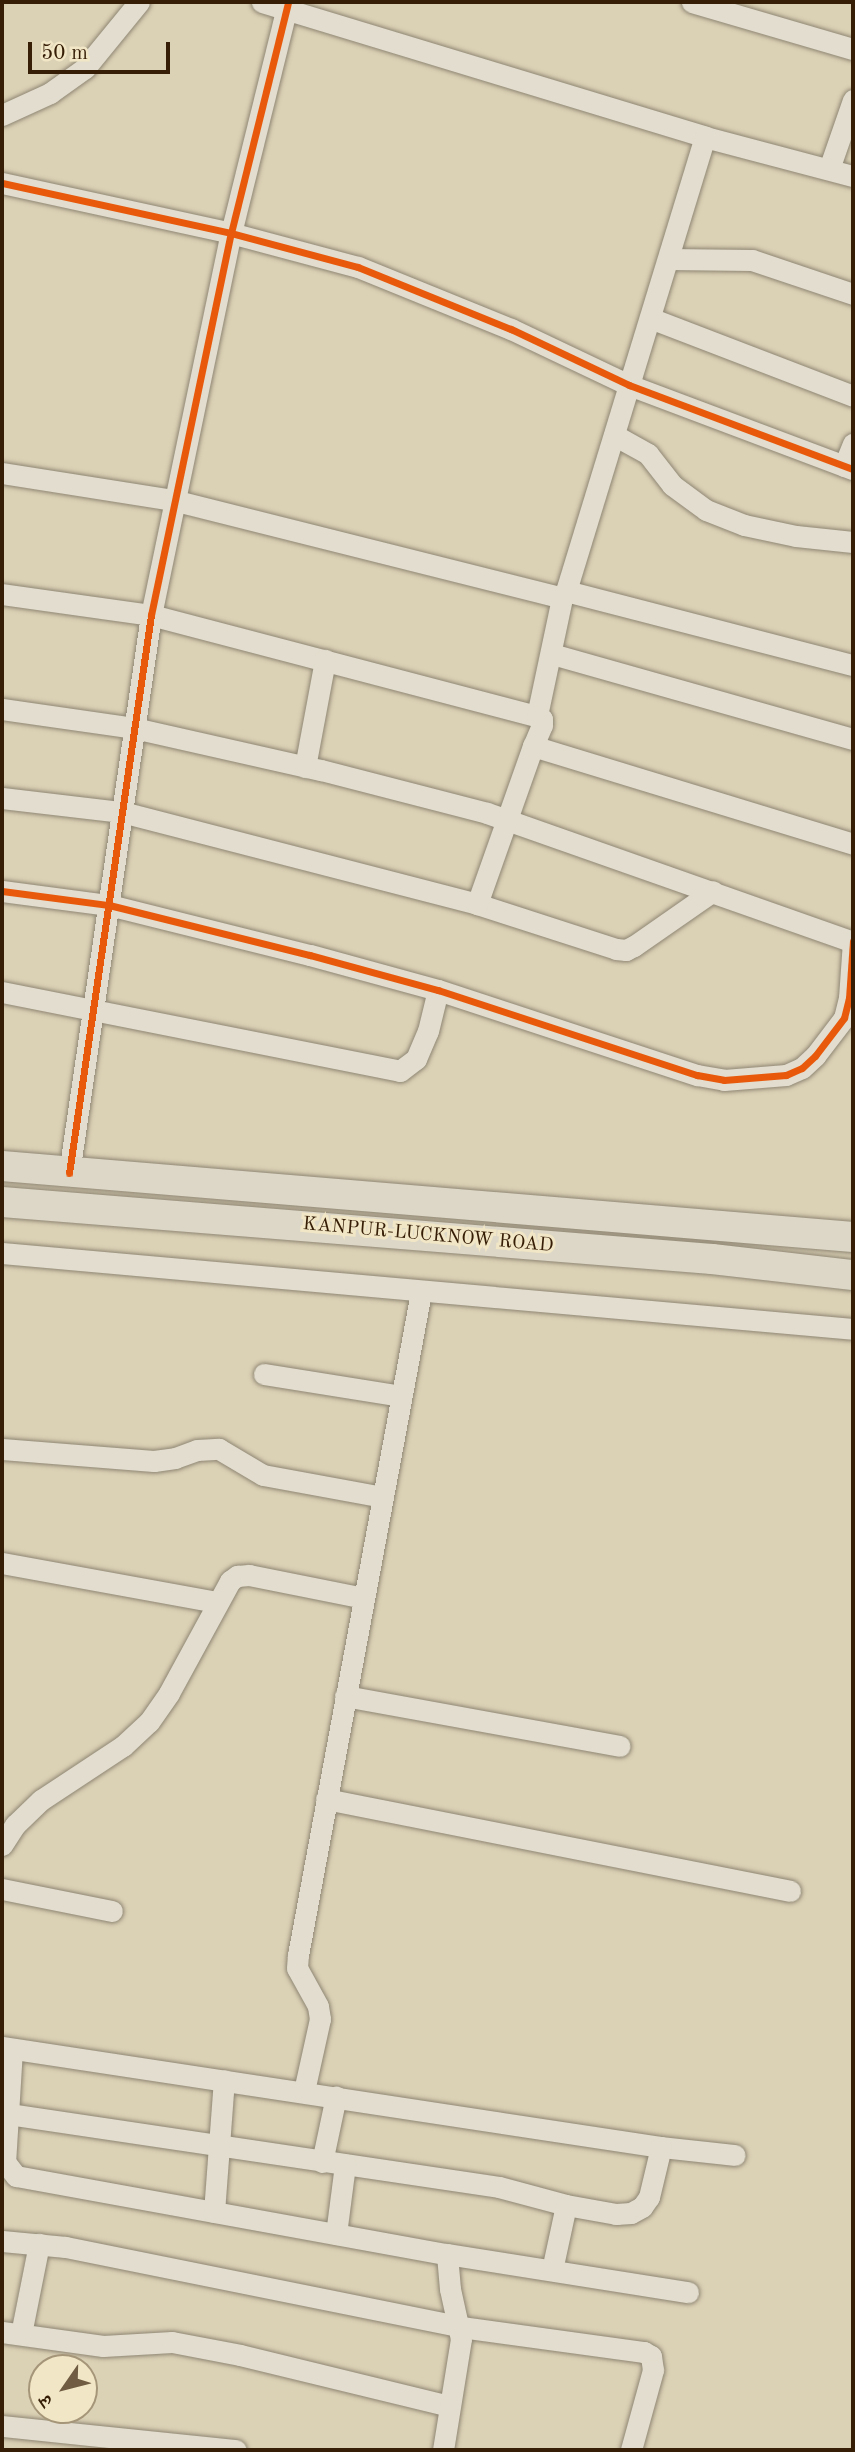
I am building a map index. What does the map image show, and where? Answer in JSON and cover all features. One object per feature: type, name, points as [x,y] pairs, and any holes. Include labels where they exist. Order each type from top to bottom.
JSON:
[{"type":"highway","name":"KANPUR-LUCKNOW ROAD","points":[[2,1166],[853,1237]]},
{"type":"highway","name":"KANPUR-LUCKNOW ROAD","points":[[2,1202],[712,1259],[853,1275]]},
{"type":"street","points":[[2,115],[50,93],[85,68],[139,2]]},
{"type":"street","points":[[262,2],[287,6],[705,137],[853,176]]},
{"type":"street","points":[[692,2],[853,49]]},
{"type":"street","points":[[69,1173],[151,615],[231,233],[287,6]]},
{"type":"street","points":[[829,169],[853,100]]},
{"type":"street","points":[[477,904],[542,725],[537,716],[564,595],[705,137]]},
{"type":"street","points":[[2,183],[231,233],[358,267],[511,329],[628,384],[849,468],[853,444]]},
{"type":"street","points":[[668,259],[752,260],[853,294]]},
{"type":"street","points":[[650,318],[853,396]]},
{"type":"street","points":[[614,435],[648,454],[671,485],[706,510],[757,528],[853,542]]},
{"type":"street","points":[[2,473],[173,500],[853,665]]},
{"type":"street","points":[[2,594],[151,615],[537,716]]},
{"type":"street","points":[[552,654],[853,739]]},
{"type":"street","points":[[304,767],[325,660]]},
{"type":"street","points":[[2,709],[134,728],[304,767],[508,821],[853,942],[844,1018],[802,1068],[770,1078],[724,1080],[697,1075],[438,990],[109,905],[2,891]]},
{"type":"street","points":[[533,746],[853,844]]},
{"type":"street","points":[[2,798],[122,812],[477,904],[626,950],[713,891]]},
{"type":"street","points":[[2,992],[400,1071],[416,1059],[428,1031],[438,990]]},
{"type":"street","points":[[2,1253],[853,1329]]},
{"type":"street","points":[[304,2091],[320,2019],[318,2006],[297,1968],[298,1955],[421,1292]]},
{"type":"street","points":[[264,1374],[401,1395]]},
{"type":"street","points":[[2,1450],[154,1461],[175,1458],[197,1450],[219,1449],[263,1475],[383,1497]]},
{"type":"street","points":[[2,1563],[216,1602]]},
{"type":"street","points":[[2,1845],[34,1805],[123,1746],[149,1722],[169,1693],[216,1602],[230,1581],[237,1576],[249,1575],[364,1598]]},
{"type":"street","points":[[345,1696],[619,1746]]},
{"type":"street","points":[[326,1799],[790,1891]]},
{"type":"street","points":[[2,1889],[112,1911]]},
{"type":"street","points":[[688,2292],[447,2254],[16,2176],[5,2162],[7,2048],[661,2147],[735,2155]]},
{"type":"street","points":[[214,2212],[224,2080]]},
{"type":"street","points":[[322,2162],[336,2096]]},
{"type":"street","points":[[5,2113],[217,2147],[499,2187],[566,2206],[616,2214],[631,2213],[642,2207],[649,2197],[661,2147]]},
{"type":"street","points":[[336,2234],[345,2165]]},
{"type":"street","points":[[552,2270],[566,2206]]},
{"type":"street","points":[[2,2241],[66,2246],[461,2327],[644,2352],[650,2356],[653,2370],[631,2450]]},
{"type":"street","points":[[39,2244],[11,2333],[103,2346],[172,2342],[240,2355],[449,2406]]},
{"type":"street","points":[[443,2450],[461,2327],[450,2289],[447,2254]]},
{"type":"street","points":[[2,2426],[236,2450]]},
{"type":"cycle path","points":[[69,1173],[151,615],[231,233],[288,2]]},
{"type":"cycle path","points":[[2,183],[231,233],[358,267],[511,329],[629,385],[853,469]]},
{"type":"cycle path","points":[[2,891],[109,905],[310,955],[438,990],[697,1075],[724,1080],[786,1075],[802,1068],[815,1056],[844,1018],[849,998],[853,941]]}]
